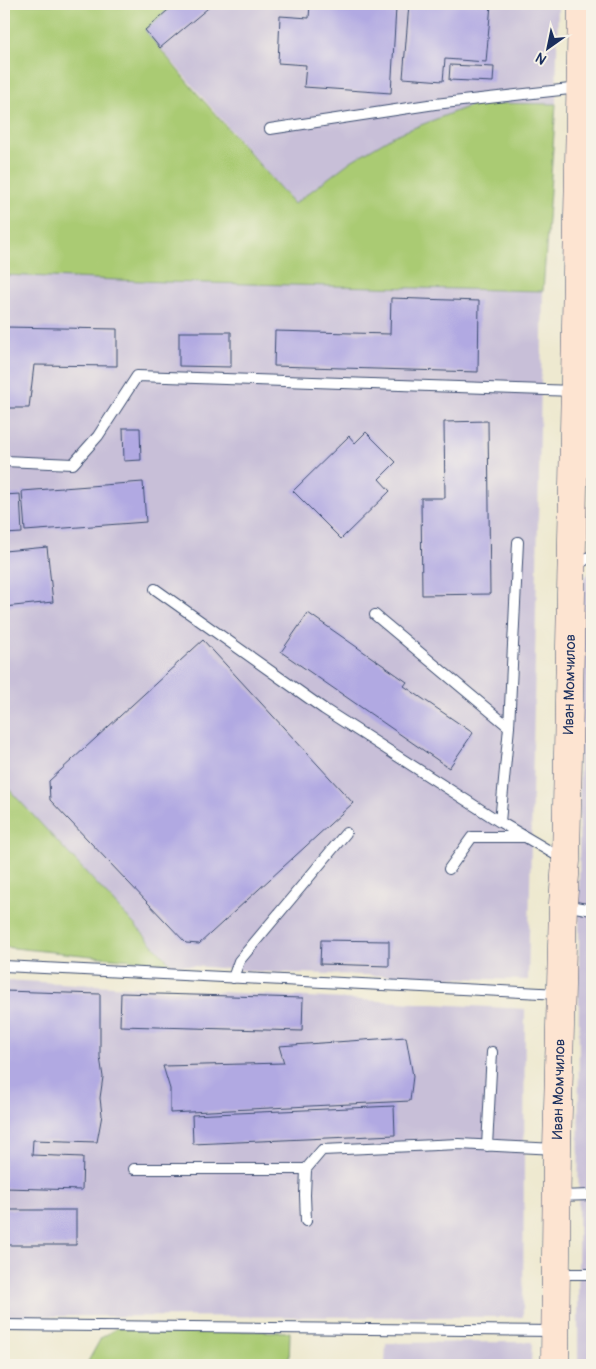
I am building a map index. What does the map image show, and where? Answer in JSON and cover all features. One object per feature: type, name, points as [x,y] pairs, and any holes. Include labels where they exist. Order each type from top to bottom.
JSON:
[{"type":"street","name":"Иван Момчилов","points":[[555,1365],[556,1149],[563,904],[582,562],[575,391],[582,4]]},
{"type":"lane","points":[[270,129],[434,104],[580,88]]},
{"type":"lane","points":[[4,461],[73,464],[98,436],[137,376],[575,391]]},
{"type":"lane","points":[[500,822],[509,726],[518,542]]},
{"type":"lane","points":[[155,589],[324,708],[500,822],[566,861]]},
{"type":"lane","points":[[375,615],[509,726]]},
{"type":"lane","points":[[233,978],[239,961],[346,833]]},
{"type":"lane","points":[[449,869],[472,837],[525,837]]},
{"type":"lane","points":[[563,904],[592,910]]},
{"type":"lane","points":[[4,966],[560,994]]},
{"type":"lane","points":[[487,1146],[492,1052]]},
{"type":"lane","points":[[306,1221],[306,1169],[322,1150],[458,1144],[556,1149]]},
{"type":"lane","points":[[134,1169],[306,1169]]},
{"type":"lane","points":[[556,1196],[592,1194]]},
{"type":"lane","points":[[555,1274],[592,1274]]},
{"type":"lane","points":[[4,1325],[555,1331]]},
{"type":"shaded area","points":[[175,4],[558,4],[556,104],[477,103],[351,161],[294,204],[145,30]]},
{"type":"shaded area","points":[[4,275],[165,282],[543,291],[528,980],[265,972],[171,964],[4,784]]},
{"type":"shaded area","points":[[592,571],[592,1365],[578,1365],[580,581]]},
{"type":"shaded area","points":[[4,980],[525,1009],[523,1317],[4,1316]]},
{"type":"shaded area","points":[[532,1342],[531,1365],[385,1365],[386,1343]]},
{"type":"green space","points":[[4,4],[175,4],[145,30],[189,84],[294,204],[351,161],[393,136],[477,103],[556,104],[543,291],[165,282],[4,275]]},
{"type":"green space","points":[[4,784],[171,964],[4,947]]},
{"type":"green space","points":[[117,1328],[290,1332],[289,1365],[86,1365],[101,1338]]},
{"type":"building","points":[[175,4],[213,4],[160,48],[145,30]]},
{"type":"building","points":[[310,4],[354,4],[396,8],[391,93],[304,87],[306,65],[278,63],[280,16],[309,18]]},
{"type":"building","points":[[409,4],[491,4],[486,62],[445,59],[443,81],[403,78]]},
{"type":"building","points":[[450,65],[494,67],[493,82],[449,80]]},
{"type":"building","points":[[391,298],[479,301],[478,372],[274,366],[275,331],[390,334]]},
{"type":"building","points":[[4,327],[117,329],[117,366],[34,365],[29,408],[4,408]]},
{"type":"building","points":[[179,332],[231,332],[231,367],[179,366]]},
{"type":"building","points":[[488,421],[490,594],[422,595],[421,498],[445,498],[444,422]]},
{"type":"building","points":[[123,428],[140,428],[141,460],[124,461]]},
{"type":"building","points":[[366,432],[396,462],[379,479],[390,491],[341,539],[293,491],[349,436],[355,443]]},
{"type":"building","points":[[143,482],[146,522],[25,531],[22,491]]},
{"type":"building","points":[[20,494],[22,533],[4,534],[4,495]]},
{"type":"building","points":[[47,547],[53,602],[4,607],[4,551]]},
{"type":"building","points":[[308,613],[407,682],[404,686],[473,733],[449,768],[281,652]]},
{"type":"building","points":[[203,640],[353,803],[199,944],[186,943],[50,800],[49,781]]},
{"type":"building","points":[[321,940],[389,941],[389,966],[320,964]]},
{"type":"building","points":[[4,991],[100,994],[100,1057],[103,1077],[100,1098],[102,1115],[97,1142],[33,1140],[32,1155],[83,1157],[82,1190],[4,1188]]},
{"type":"building","points":[[121,993],[303,998],[302,1031],[120,1026]]},
{"type":"building","points":[[406,1037],[413,1076],[410,1101],[170,1113],[170,1089],[163,1066],[284,1063],[279,1046]]},
{"type":"building","points":[[394,1106],[395,1135],[193,1144],[192,1115]]},
{"type":"building","points":[[4,1210],[76,1210],[76,1245],[4,1245]]}]
